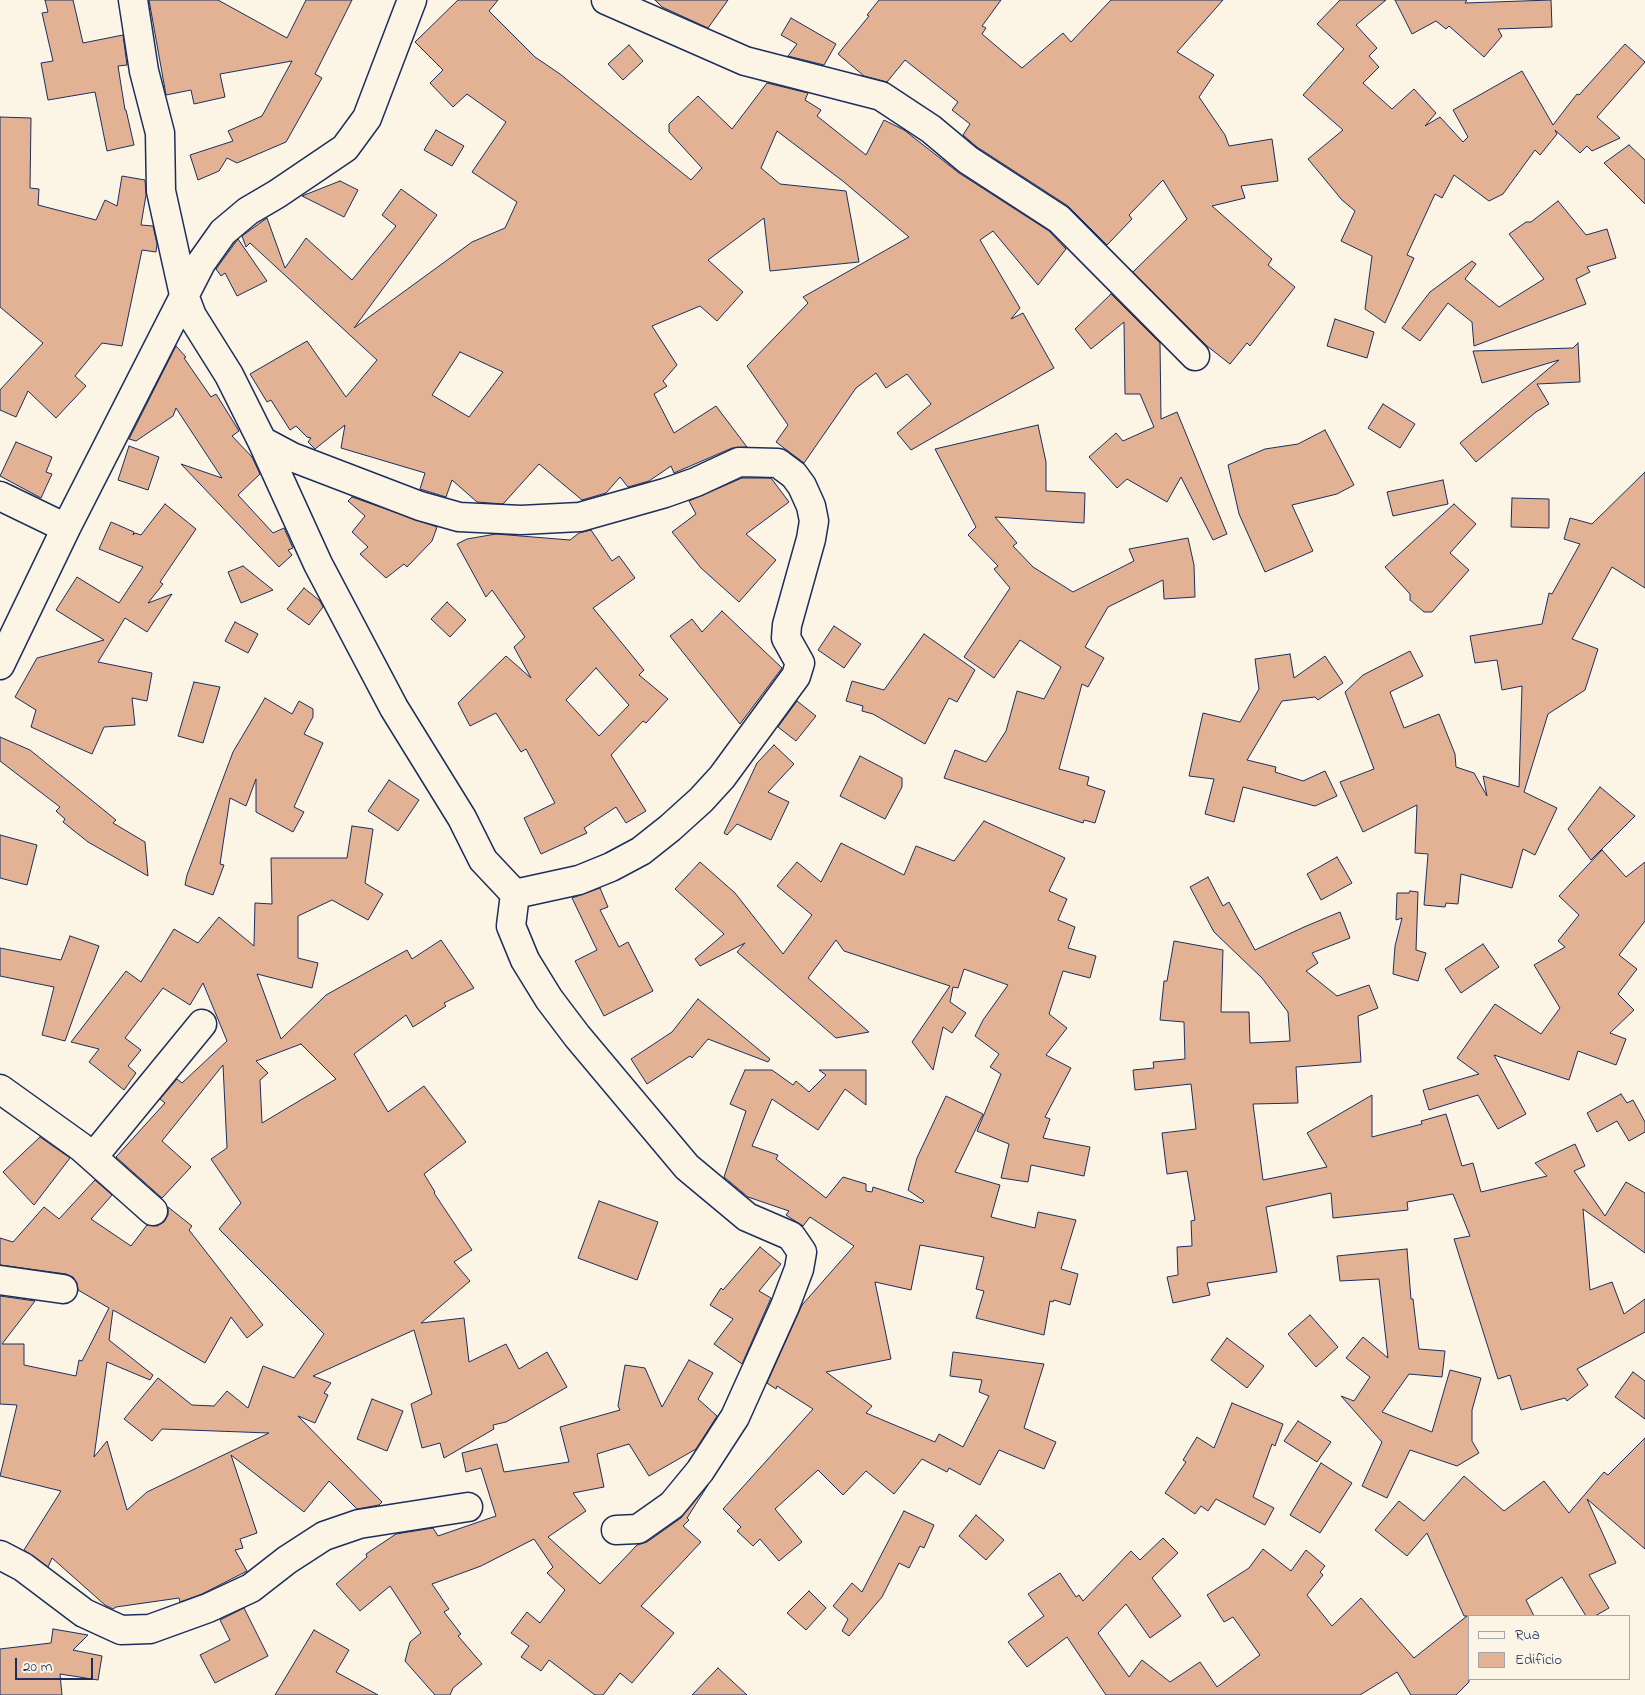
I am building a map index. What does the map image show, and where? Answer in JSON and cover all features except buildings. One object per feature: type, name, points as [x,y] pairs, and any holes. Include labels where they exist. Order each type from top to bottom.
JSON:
[{"type":"street","points":[[133,0],[144,71],[160,133],[161,191],[184,295],[192,316],[229,375],[262,441],[318,564],[394,708],[462,818],[482,860],[515,894]]},
{"type":"street","points":[[0,665],[66,528],[201,263],[222,232],[248,211],[345,148],[367,118],[412,0]]},
{"type":"street","points":[[606,0],[745,61],[881,96],[931,129],[968,160],[1059,219],[1195,356]]},
{"type":"street","points":[[262,441],[292,457],[420,506],[459,516],[521,520],[580,517],[666,493],[696,482],[739,462],[778,463],[794,475],[802,486],[811,506],[814,521],[811,539],[787,625],[786,638],[800,663],[796,676],[717,782],[701,800],[648,845],[611,868],[579,880],[515,894]]},
{"type":"street","points":[[0,496],[66,528]]},
{"type":"street","points":[[515,894],[511,926],[525,960],[549,999],[577,1036],[687,1167],[747,1217],[791,1236],[802,1252],[803,1259],[785,1306],[735,1417],[700,1471],[672,1505],[638,1530],[616,1530]]},
{"type":"street","points":[[92,1157],[202,1024]]},
{"type":"street","points":[[0,1089],[35,1112],[92,1157],[153,1211]]},
{"type":"street","points":[[0,1280],[63,1289]]},
{"type":"street","points":[[0,1555],[23,1567],[84,1613],[121,1630],[150,1629],[208,1608],[251,1588],[287,1560],[324,1536],[358,1524],[468,1507]]}]
